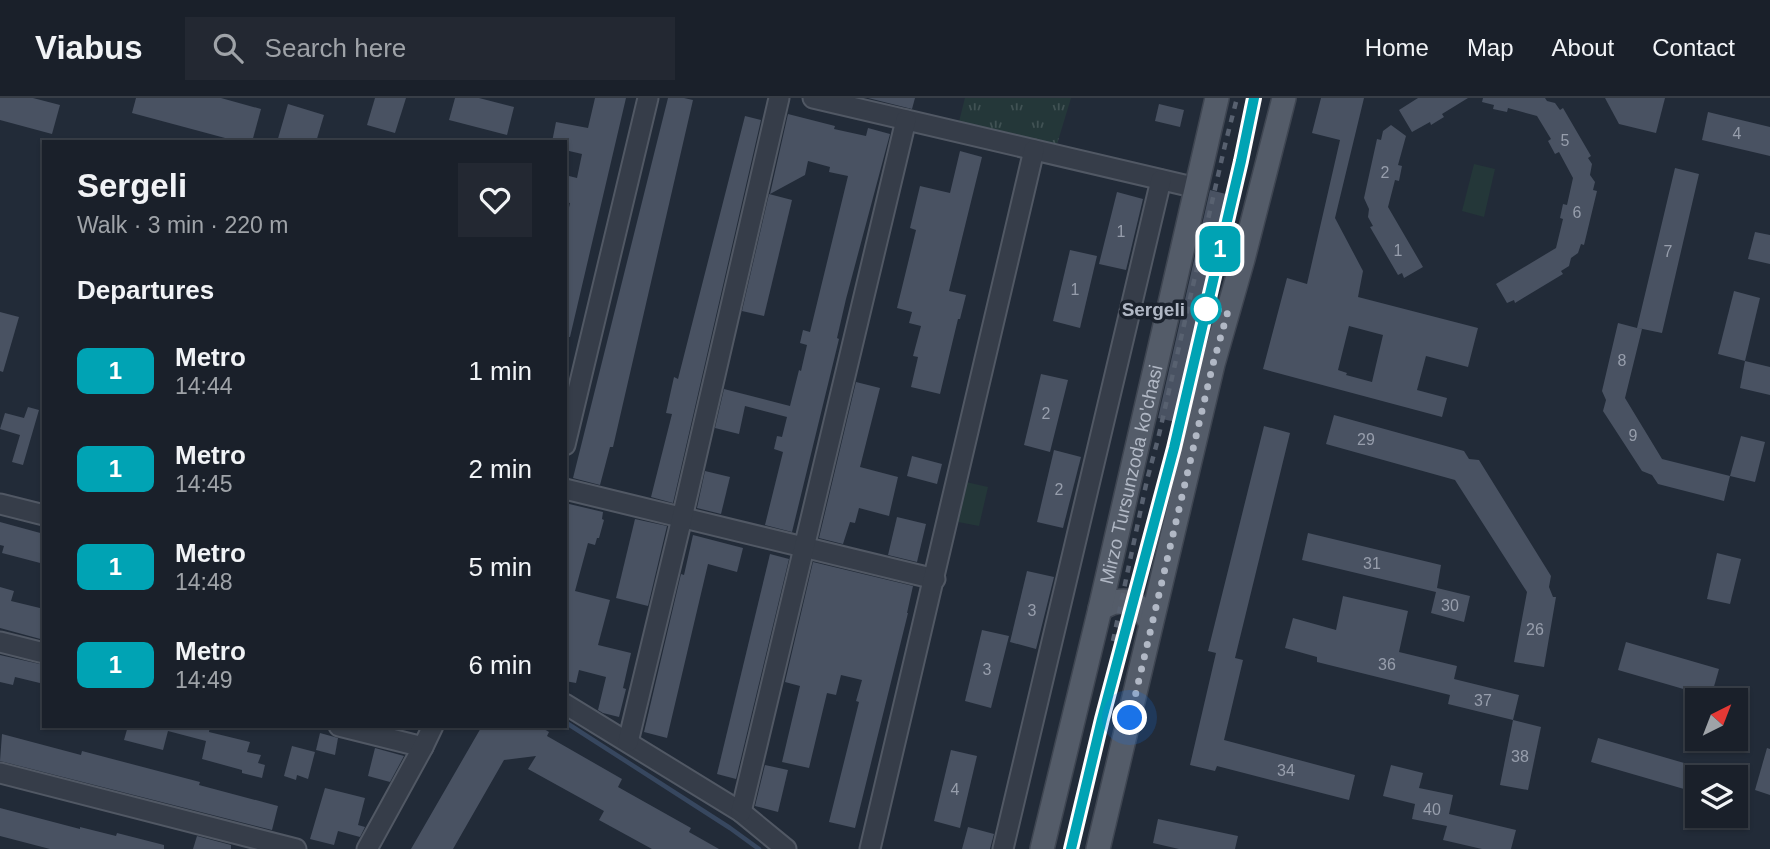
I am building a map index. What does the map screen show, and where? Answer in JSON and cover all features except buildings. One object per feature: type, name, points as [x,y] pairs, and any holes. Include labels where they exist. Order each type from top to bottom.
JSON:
[{"type":"main road","name":"Mirzo Tursunzoda ko'chasi","points":[[1042,849],[1217,98]]},
{"type":"main road","points":[[1098,849],[1213,364],[1284,98]]},
{"type":"main road","points":[[1100,609],[1112,602],[1126,601],[1139,605],[1151,624]]},
{"type":"street","points":[[567,437],[648,98]]},
{"type":"street","points":[[628,742],[779,98]]},
{"type":"street","points":[[813,98],[1197,188]]},
{"type":"street","points":[[741,812],[906,120]]},
{"type":"street","points":[[870,849],[1034,150]]},
{"type":"street","points":[[1003,849],[1161,180]]},
{"type":"street","points":[[567,489],[934,579]]},
{"type":"street","points":[[0,504],[42,514]]},
{"type":"street","points":[[0,642],[42,652]]},
{"type":"street","points":[[567,705],[741,812],[786,849]]},
{"type":"street","points":[[347,728],[423,747]]},
{"type":"street","points":[[367,849],[432,728]]},
{"type":"street","points":[[0,773],[296,849]]},
{"type":"green space","points":[[965,98],[1071,98],[1057,144],[959,122]]},
{"type":"green space","points":[[1474,164],[1495,169],[1484,217],[1462,211]]},
{"type":"green space","points":[[966,482],[988,487],[979,526],[958,522]]},
{"type":"waterway","points":[[567,723],[759,849]]},
{"type":"railway","points":[[1113,641],[1147,480],[1237,98]]},
{"type":"railway","points":[[1071,849],[1102,719],[1174,448],[1254,98]]},
{"type":"metro line","name":"1","points":[[1071,849],[1102,719],[1174,448],[1254,98]]},
{"type":"place","name":"Sergeli","points":[[1206,309]]},
{"type":"route","points":[[1130,718],[1213,364],[1228,311],[1206,309]]}]
